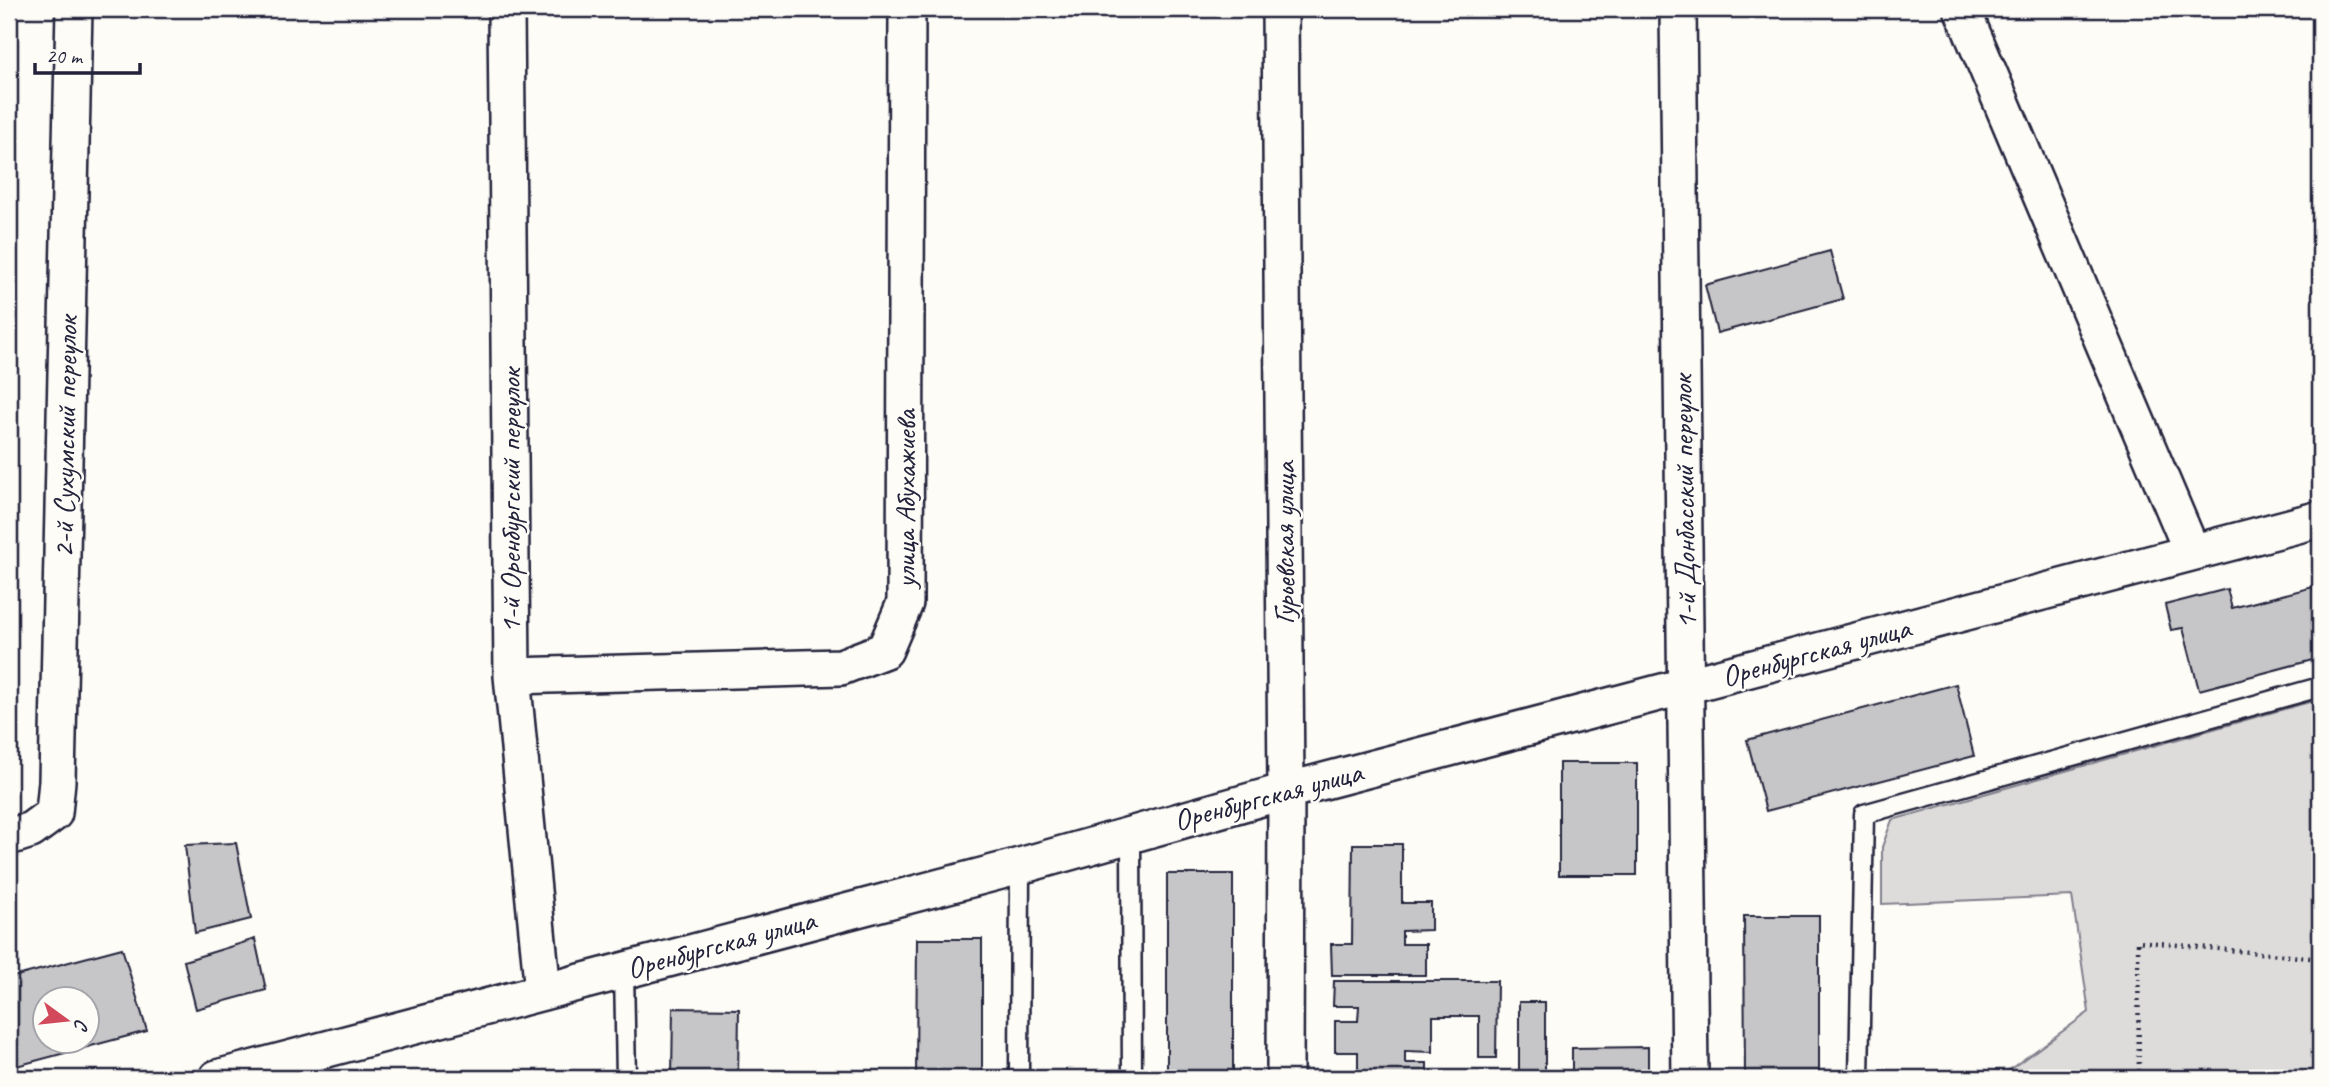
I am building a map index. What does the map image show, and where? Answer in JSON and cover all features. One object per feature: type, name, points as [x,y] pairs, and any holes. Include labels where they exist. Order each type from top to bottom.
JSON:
[{"type":"street","name":"2-й Сухумский переулок","points":[[9,837],[30,830],[54,813],[57,781],[74,9]]},
{"type":"street","name":"1-й Оренбургский переулок","points":[[506,9],[512,676],[543,992]]},
{"type":"street","name":"улица Абухажиева","points":[[512,676],[841,667],[885,650],[905,603],[907,9]]},
{"type":"street","name":"Гурьевская улица","points":[[1280,9],[1286,791],[1285,1078]]},
{"type":"street","name":"1-й Донбасский переулок","points":[[1678,9],[1690,1078]]},
{"type":"street","points":[[1962,9],[2192,552]]},
{"type":"street","name":"Оренбургская улица","points":[[217,1078],[281,1070],[543,992],[1020,866],[1286,791],[2320,519]]},
{"type":"lane","points":[[1859,1078],[1864,814],[2320,687]]},
{"type":"lane","points":[[1131,833],[1132,1078]]},
{"type":"lane","points":[[1018,1078],[1020,866]]},
{"type":"lane","points":[[624,970],[626,1078]]},
{"type":"path","points":[[2139,1078],[2138,941],[2320,959]]},
{"type":"shaded area","points":[[2320,699],[2320,1078],[1998,1078],[2089,1012],[2072,896],[1882,904],[1882,847],[1892,820]]},
{"type":"building","points":[[9,9],[13,9],[9,75]]},
{"type":"building","points":[[1830,251],[1843,299],[1717,333],[1705,285]]},
{"type":"building","points":[[2313,587],[2320,615],[2320,658],[2199,690],[2183,628],[2171,630],[2165,605],[2227,589],[2232,608]]},
{"type":"building","points":[[1956,684],[1974,756],[1766,811],[1747,740]]},
{"type":"building","points":[[1559,763],[1637,763],[1637,875],[1559,875]]},
{"type":"building","points":[[236,843],[251,919],[195,933],[185,845]]},
{"type":"building","points":[[1353,844],[1402,844],[1402,903],[1431,903],[1431,930],[1402,931],[1402,944],[1426,944],[1426,975],[1332,975],[1331,944],[1352,944]]},
{"type":"building","points":[[1167,874],[1233,874],[1233,1078],[1167,1078]]},
{"type":"building","points":[[1744,916],[1819,916],[1819,1078],[1745,1078]]},
{"type":"building","points":[[255,939],[266,990],[196,1009],[184,961]]},
{"type":"building","points":[[917,939],[982,939],[982,1078],[916,1078]]},
{"type":"building","points":[[122,948],[147,1031],[102,1043],[102,986],[32,986],[32,1056],[54,1056],[9,1068],[9,978]]},
{"type":"building","points":[[1334,981],[1497,981],[1496,1058],[1479,1058],[1479,1016],[1433,1016],[1433,1052],[1405,1051],[1405,1063],[1427,1063],[1427,1078],[1358,1078],[1358,1052],[1335,1052],[1335,1021],[1358,1021],[1359,1006],[1333,1006]]},
{"type":"building","points":[[1519,1002],[1545,1002],[1545,1078],[1519,1078]]},
{"type":"building","points":[[673,1008],[739,1009],[738,1078],[672,1078]]},
{"type":"building","points":[[1648,1047],[1648,1078],[1572,1078],[1572,1048]]},
{"type":"building","points":[[446,1070],[486,1078],[445,1078]]}]
